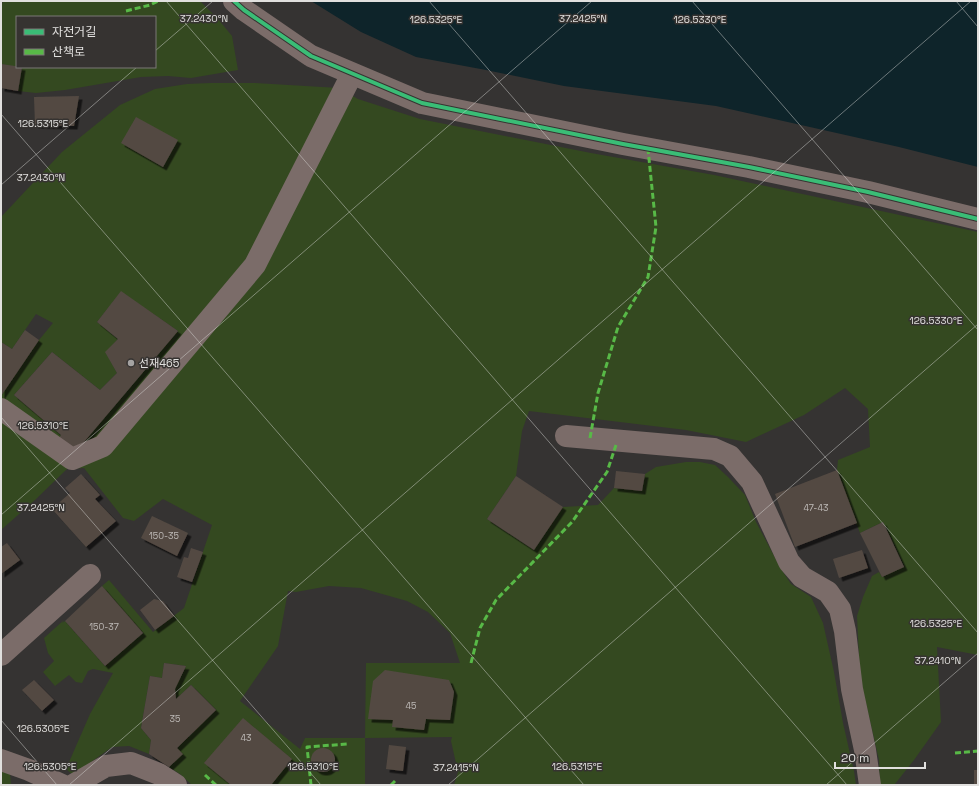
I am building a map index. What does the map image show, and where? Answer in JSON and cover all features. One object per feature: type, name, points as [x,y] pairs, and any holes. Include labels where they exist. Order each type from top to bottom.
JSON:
[{"type":"street","points":[[234,1],[244,10],[311,56],[422,103],[623,144],[756,168],[978,218]]},
{"type":"street","points":[[1,409],[72,459],[103,446],[255,265],[352,74]]},
{"type":"street","points":[[566,436],[714,449],[730,456],[752,482],[789,562],[802,577],[828,592],[840,609],[845,631],[852,689],[865,750],[870,785]]},
{"type":"street","points":[[1,655],[90,575]]},
{"type":"street","points":[[1,760],[30,770],[62,785]]},
{"type":"street","points":[[74,785],[106,766],[131,763],[159,774],[176,785]]},
{"type":"green space","points":[[3,1],[200,1],[232,36],[238,70],[191,78],[168,76],[141,77],[65,90],[36,93],[18,91],[22,68],[156,68],[156,16],[16,16],[16,67],[1,64],[1,8]]},
{"type":"green space","points":[[255,83],[339,88],[358,99],[420,119],[591,153],[714,175],[978,232],[978,655],[937,647],[941,722],[895,784],[880,785],[879,760],[860,677],[857,616],[872,576],[879,572],[882,577],[904,566],[883,522],[860,533],[837,470],[838,460],[870,447],[868,409],[845,388],[804,415],[746,442],[686,430],[529,411],[522,431],[516,476],[487,519],[534,550],[563,507],[598,505],[614,488],[642,491],[645,474],[656,467],[686,462],[700,462],[715,465],[745,495],[756,522],[781,569],[791,584],[811,597],[823,623],[856,785],[454,785],[458,772],[451,741],[452,737],[365,738],[365,785],[192,785],[180,774],[169,767],[182,754],[177,748],[216,710],[191,685],[176,699],[175,689],[186,666],[164,663],[162,678],[150,676],[141,728],[151,740],[149,754],[129,746],[112,747],[73,775],[66,769],[90,714],[113,673],[93,669],[88,671],[82,683],[76,682],[69,675],[55,686],[43,672],[54,661],[48,653],[44,638],[64,620],[62,623],[65,621],[105,666],[143,633],[102,586],[109,580],[153,632],[184,608],[212,525],[163,499],[134,521],[123,518],[84,468],[67,469],[1,530],[1,396],[39,340],[53,323],[36,314],[12,349],[1,342],[1,217],[62,152],[120,105],[155,89],[187,84]],"holes":[[[121,292],[178,331],[84,442],[58,440],[61,435],[14,395],[52,352],[100,390],[117,373],[106,352],[118,339],[97,322]],[[329,586],[361,588],[407,601],[428,612],[450,633],[460,663],[366,663],[365,738],[305,738],[300,749],[240,701],[278,646],[288,591],[296,592]]]},
{"type":"green space","points":[[1,769],[10,773],[11,785],[1,785]]},
{"type":"water","points":[[311,1],[978,1],[978,167],[899,147],[716,106],[564,86],[416,57],[361,32]]},
{"type":"building","points":[[1,64],[22,68],[18,91],[1,88]]},
{"type":"building","points":[[79,96],[74,126],[35,125],[34,97]]},
{"type":"building","points":[[136,117],[178,140],[163,167],[121,143]]},
{"type":"building","name":"선재465","points":[[121,291],[178,331],[84,442],[70,449],[58,440],[61,435],[14,395],[52,352],[100,390],[117,373],[105,352],[118,339],[97,322]]},
{"type":"building","points":[[25,330],[39,340],[1,396],[1,342],[12,349]]},
{"type":"building","points":[[837,470],[857,523],[795,547],[775,494]]},
{"type":"building","points":[[616,471],[645,474],[642,491],[614,488]]},
{"type":"building","points":[[81,474],[100,495],[95,499],[116,521],[86,547],[52,509],[70,493],[65,488]]},
{"type":"building","points":[[516,476],[563,507],[534,550],[487,519]]},
{"type":"building","points":[[152,516],[188,533],[177,556],[141,538]]},
{"type":"building","points":[[883,522],[904,567],[882,577],[860,533]]},
{"type":"building","points":[[7,543],[20,560],[1,574],[1,547]]},
{"type":"building","points":[[191,548],[203,552],[192,582],[177,577],[184,557],[188,558]]},
{"type":"building","points":[[862,550],[868,568],[839,578],[833,559]]},
{"type":"building","points":[[102,586],[143,633],[105,666],[65,621]]},
{"type":"building","points":[[154,599],[163,601],[174,616],[155,630],[140,610]]},
{"type":"building","points":[[164,663],[186,666],[175,689],[176,699],[191,685],[216,710],[177,748],[183,754],[169,767],[149,754],[151,740],[141,728],[150,676],[162,678]]},
{"type":"building","points":[[385,670],[449,680],[454,692],[450,720],[426,719],[424,730],[392,727],[393,720],[368,719],[373,681]]},
{"type":"building","points":[[34,680],[54,700],[42,711],[22,690]]},
{"type":"building","points":[[243,718],[292,759],[271,785],[231,785],[204,763]]},
{"type":"building","points":[[389,745],[406,747],[403,771],[386,769]]},
{"type":"building","points":[[323,748],[328,749],[334,755],[334,765],[328,771],[323,772],[318,771],[312,765],[311,760],[312,755],[318,749]]},
{"type":"building","points":[[974,770],[978,770],[978,785],[974,785]]},
{"type":"marked path","points":[[126,11],[150,5],[158,1]]},
{"type":"marked path","points":[[590,438],[598,393],[618,327],[648,277],[656,227],[648,149]]},
{"type":"marked path","points":[[471,663],[480,628],[496,600],[572,522],[607,472],[616,445]]},
{"type":"marked path","points":[[311,785],[307,747],[347,744]]},
{"type":"marked path","points":[[955,753],[978,751]]},
{"type":"marked path","points":[[205,775],[216,785]]},
{"type":"marked path","points":[[391,785],[395,781]]},
{"type":"cycle path","points":[[234,1],[244,10],[311,56],[422,103],[623,144],[749,167],[868,192],[978,219]]},
{"type":"place","name":"선재465","points":[[131,363]]}]
